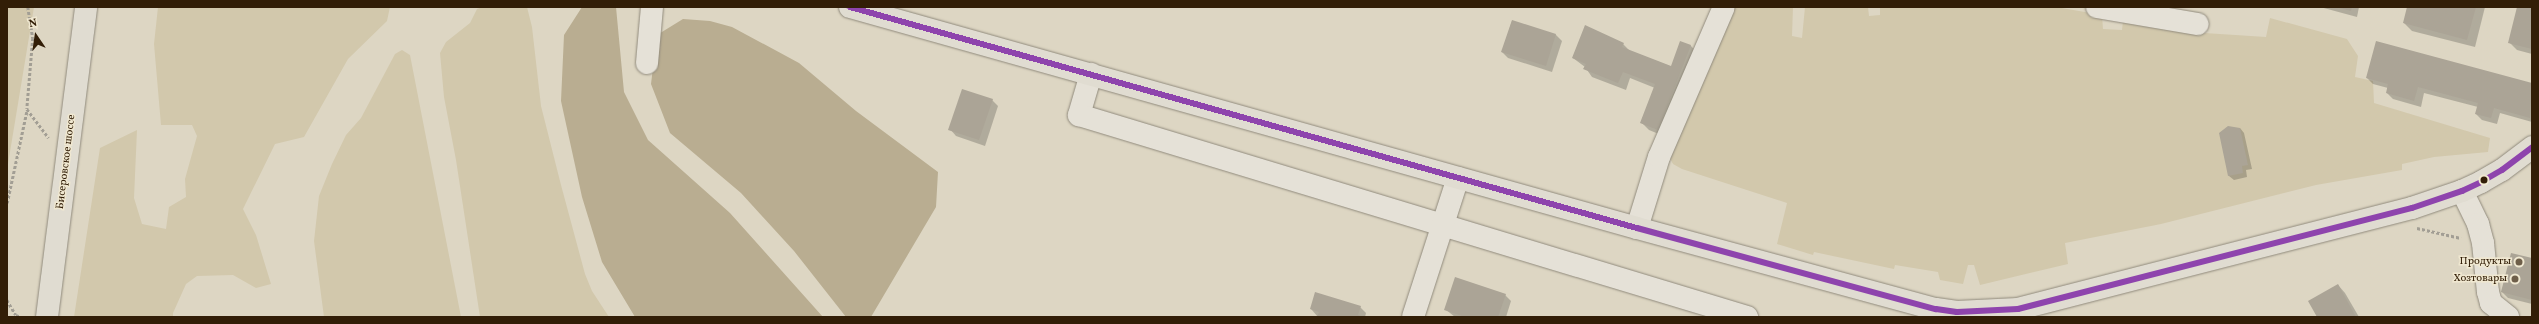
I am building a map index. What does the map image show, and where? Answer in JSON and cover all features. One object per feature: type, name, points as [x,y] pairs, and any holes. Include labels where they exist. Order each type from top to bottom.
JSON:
[{"type":"main road","name":"Бисеровское шоссе","points":[[47,317],[86,7]]},
{"type":"main road","points":[[850,7],[1458,178],[1936,309],[1997,314],[2396,212],[2462,191],[2502,170],[2532,147]]},
{"type":"lane","points":[[647,63],[652,7]]},
{"type":"lane","points":[[1638,228],[1659,157],[1724,7]]},
{"type":"lane","points":[[2097,7],[2198,24]]},
{"type":"lane","points":[[1091,74],[1079,115],[1734,315]]},
{"type":"lane","points":[[1413,317],[1445,226],[1458,178]]},
{"type":"lane","points":[[2462,191],[2478,224],[2483,243],[2488,292],[2491,303],[2508,317]]},
{"type":"path","points":[[7,203],[27,110],[33,38],[28,7]]},
{"type":"path","points":[[27,110],[67,158]]},
{"type":"path","points":[[7,300],[16,314],[21,317]]},
{"type":"shaded area","points":[[7,7],[34,7],[7,170]]},
{"type":"shaded area","points":[[158,7],[390,7],[387,21],[348,59],[304,137],[275,144],[243,209],[256,235],[271,284],[256,288],[233,275],[197,276],[186,284],[173,313],[173,317],[74,317],[100,148],[137,130],[134,198],[142,224],[166,229],[169,207],[186,197],[185,179],[197,136],[192,125],[161,125],[154,44]]},
{"type":"shaded area","points":[[482,7],[527,7],[532,27],[541,106],[561,185],[585,274],[592,291],[609,317],[480,317],[456,160],[444,97],[440,53],[446,42],[470,23],[477,9]]},
{"type":"shaded area","points":[[582,7],[616,7],[624,92],[648,140],[730,213],[823,317],[635,317],[602,262],[582,197],[561,101],[564,35]]},
{"type":"shaded area","points":[[1732,7],[1793,7],[1792,36],[1802,38],[1805,7],[1868,7],[1869,16],[1880,15],[1880,7],[2056,7],[2102,15],[2103,29],[2122,30],[2123,21],[2189,32],[2266,37],[2270,18],[2347,39],[2358,56],[2355,77],[2373,81],[2374,103],[2490,138],[2488,152],[2434,157],[2402,164],[2402,170],[2316,185],[2161,224],[2065,243],[2068,264],[1980,285],[1974,265],[1968,265],[1963,284],[1940,280],[1938,272],[1895,265],[1894,269],[1814,252],[1813,255],[1777,244],[1787,203],[1682,169],[1673,164],[1670,158]]},
{"type":"shaded area","points":[[683,19],[710,21],[732,27],[799,63],[856,111],[938,172],[936,207],[871,317],[846,317],[794,251],[741,193],[670,133],[651,84],[657,35]]},
{"type":"shaded area","points":[[402,50],[410,55],[461,317],[324,317],[314,241],[319,196],[346,135],[361,118],[395,54]]},
{"type":"building","points":[[2336,7],[2352,7],[2351,11]]},
{"type":"building","points":[[2407,7],[2476,7],[2467,40],[2403,23]]},
{"type":"building","points":[[2517,7],[2532,7],[2532,49],[2508,43]]},
{"type":"building","points":[[1512,20],[1556,34],[1546,66],[1501,52]]},
{"type":"building","points":[[1585,25],[1624,43],[1622,47],[1671,66],[1680,41],[1691,45],[1658,130],[1640,123],[1655,84],[1623,72],[1618,83],[1583,69],[1586,64],[1572,58]]},
{"type":"building","points":[[2376,41],[2532,83],[2530,118],[2494,108],[2491,118],[2475,114],[2478,103],[2418,87],[2414,101],[2386,93],[2388,84],[2366,78]]},
{"type":"building","points":[[962,89],[993,99],[979,140],[948,130]]},
{"type":"building","points":[[2228,126],[2240,128],[2248,165],[2242,166],[2243,173],[2228,176],[2219,133]]},
{"type":"building","points":[[2511,253],[2532,258],[2532,300],[2501,292]]},
{"type":"building","points":[[1455,277],[1506,294],[1498,317],[1465,317],[1444,310]]},
{"type":"building","points":[[2338,284],[2356,317],[2317,317],[2308,301]]},
{"type":"building","points":[[1315,292],[1361,306],[1358,315],[1364,317],[1317,317],[1319,312],[1310,309]]},
{"type":"transit line","points":[[850,7],[1637,228],[1936,309],[1957,312],[2018,309],[2412,208],[2462,191],[2481,182],[2502,170],[2532,147]]},
{"type":"place","name":"Продукты","points":[[2519,262]]},
{"type":"place","name":"Хозтовары","points":[[2515,279]]}]
